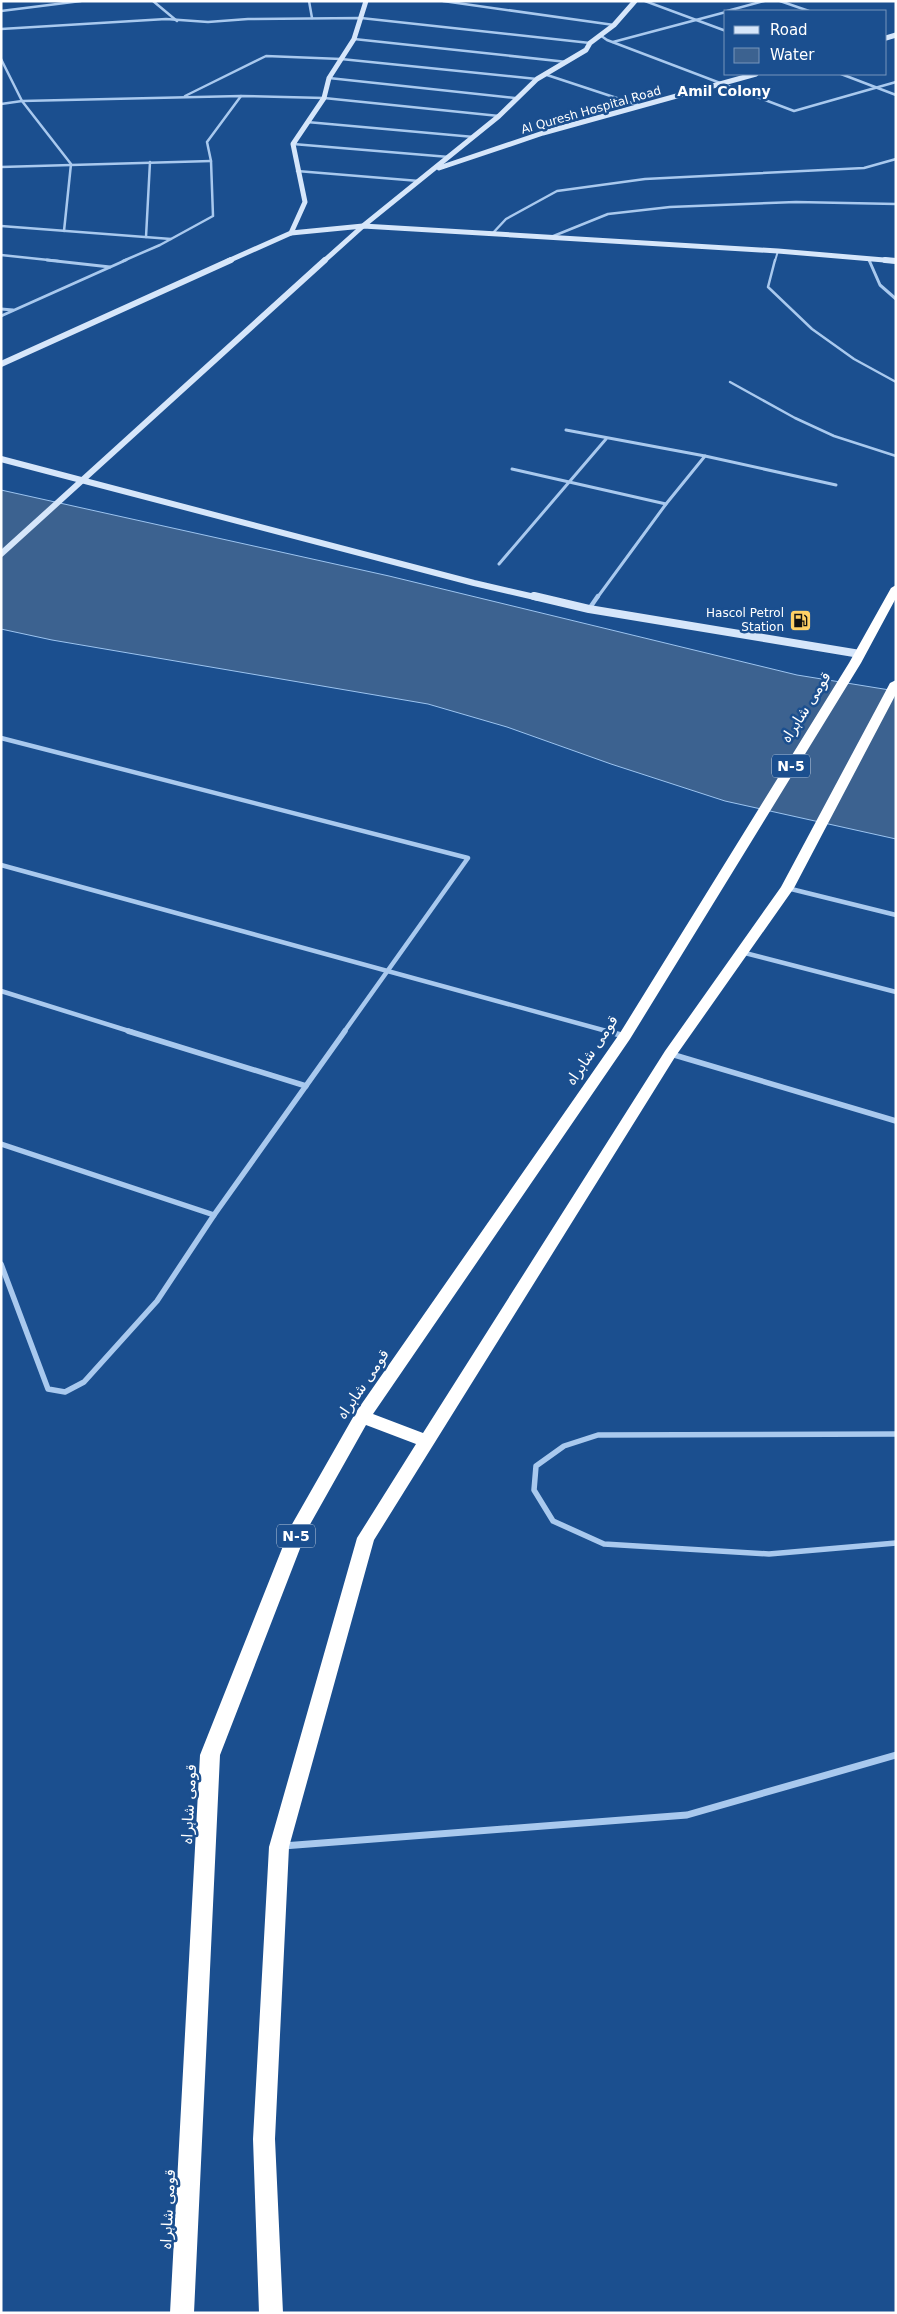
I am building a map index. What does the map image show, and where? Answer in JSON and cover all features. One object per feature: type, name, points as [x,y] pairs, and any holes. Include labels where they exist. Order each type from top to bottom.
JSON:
[{"type":"highway","name":"قومی شاہراہ","points":[[182,2313],[210,1755],[300,1526],[362,1417],[625,1036],[857,659],[896,588]]},
{"type":"highway","points":[[271,2313],[264,2139],[279,1847],[366,1538],[670,1054],[786,888],[896,683]]},
{"type":"highway","points":[[362,1417],[427,1441]]},
{"type":"street","points":[[1,11],[81,1]]},
{"type":"street","points":[[153,1],[177,21]]},
{"type":"street","points":[[310,1],[312,18]]},
{"type":"street","points":[[291,233],[305,202],[297,171],[294,144],[324,98],[329,78],[354,39],[366,1]]},
{"type":"street","points":[[443,1],[614,25]]},
{"type":"street","points":[[1,554],[80,480],[362,226],[474,137],[537,80],[586,50],[590,43],[614,25],[636,1]]},
{"type":"street","points":[[645,1],[724,30]]},
{"type":"street","points":[[730,10],[764,1]]},
{"type":"street","points":[[780,1],[806,10]]},
{"type":"street","points":[[613,42],[724,12]]},
{"type":"street","points":[[1,29],[166,19],[177,21],[361,18],[590,43]]},
{"type":"street","points":[[600,35],[613,42],[720,84],[794,111],[896,82]]},
{"type":"street","points":[[354,39],[568,62]]},
{"type":"street","points":[[182,98],[266,56],[341,59],[537,80]]},
{"type":"street","points":[[1,59],[22,101],[72,164],[64,231]]},
{"type":"street","points":[[547,75],[641,106]]},
{"type":"street","name":"Al Quresh Hospital Road","points":[[433,169],[543,133],[752,75]]},
{"type":"street","points":[[844,75],[896,94]]},
{"type":"street","points":[[329,78],[515,98]]},
{"type":"street","points":[[1,104],[22,101],[241,96],[324,98],[499,116]]},
{"type":"street","points":[[1,316],[171,239],[214,216],[211,161],[207,142],[241,96]]},
{"type":"street","points":[[307,122],[474,137]]},
{"type":"street","points":[[294,144],[449,156]]},
{"type":"street","points":[[492,234],[506,218],[557,191],[646,179],[864,168],[896,159]]},
{"type":"street","points":[[1,167],[211,161]]},
{"type":"street","points":[[146,237],[150,162]]},
{"type":"street","points":[[297,171],[418,181]]},
{"type":"street","points":[[550,238],[608,214],[670,207],[796,202],[896,204]]},
{"type":"street","points":[[1,226],[171,239]]},
{"type":"street","points":[[1,364],[291,233],[362,226],[778,251],[896,261]]},
{"type":"street","points":[[2,256],[110,267]]},
{"type":"street","points":[[869,259],[880,285],[896,300]]},
{"type":"street","points":[[1,308],[14,310]]},
{"type":"street","points":[[566,430],[705,456],[836,485]]},
{"type":"street","points":[[499,564],[606,438]]},
{"type":"street","points":[[589,609],[666,504],[705,456]]},
{"type":"street","points":[[1,459],[474,583],[589,609],[857,659]]},
{"type":"street","points":[[512,469],[666,504]]},
{"type":"street","points":[[1,738],[468,858],[214,1215],[156,1301],[84,1382],[65,1392],[48,1388],[1,1264]]},
{"type":"street","points":[[1,864],[625,1036]]},
{"type":"street","points":[[786,888],[896,915]]},
{"type":"street","points":[[740,952],[896,992]]},
{"type":"street","points":[[1,991],[306,1086]]},
{"type":"street","points":[[670,1054],[896,1121]]},
{"type":"street","points":[[1,1144],[214,1215]]},
{"type":"street","points":[[896,1434],[598,1435],[564,1446],[536,1466],[534,1490],[553,1521],[604,1544],[769,1554],[896,1543]]},
{"type":"street","points":[[279,1847],[687,1815],[896,1755]]},
{"type":"lane","points":[[778,251],[768,287],[812,329],[854,360],[896,382]]},
{"type":"lane","points":[[730,382],[795,418],[826,432],[896,456]]},
{"type":"water","points":[[1,490],[389,576],[797,675],[896,691],[896,839],[725,801],[611,764],[507,727],[428,704],[52,640],[1,629]]},
{"type":"place","name":"Hascol Petrol Station","points":[[800,620]]},
{"type":"district","name":"Amil Colony","points":[[724,91]]}]
